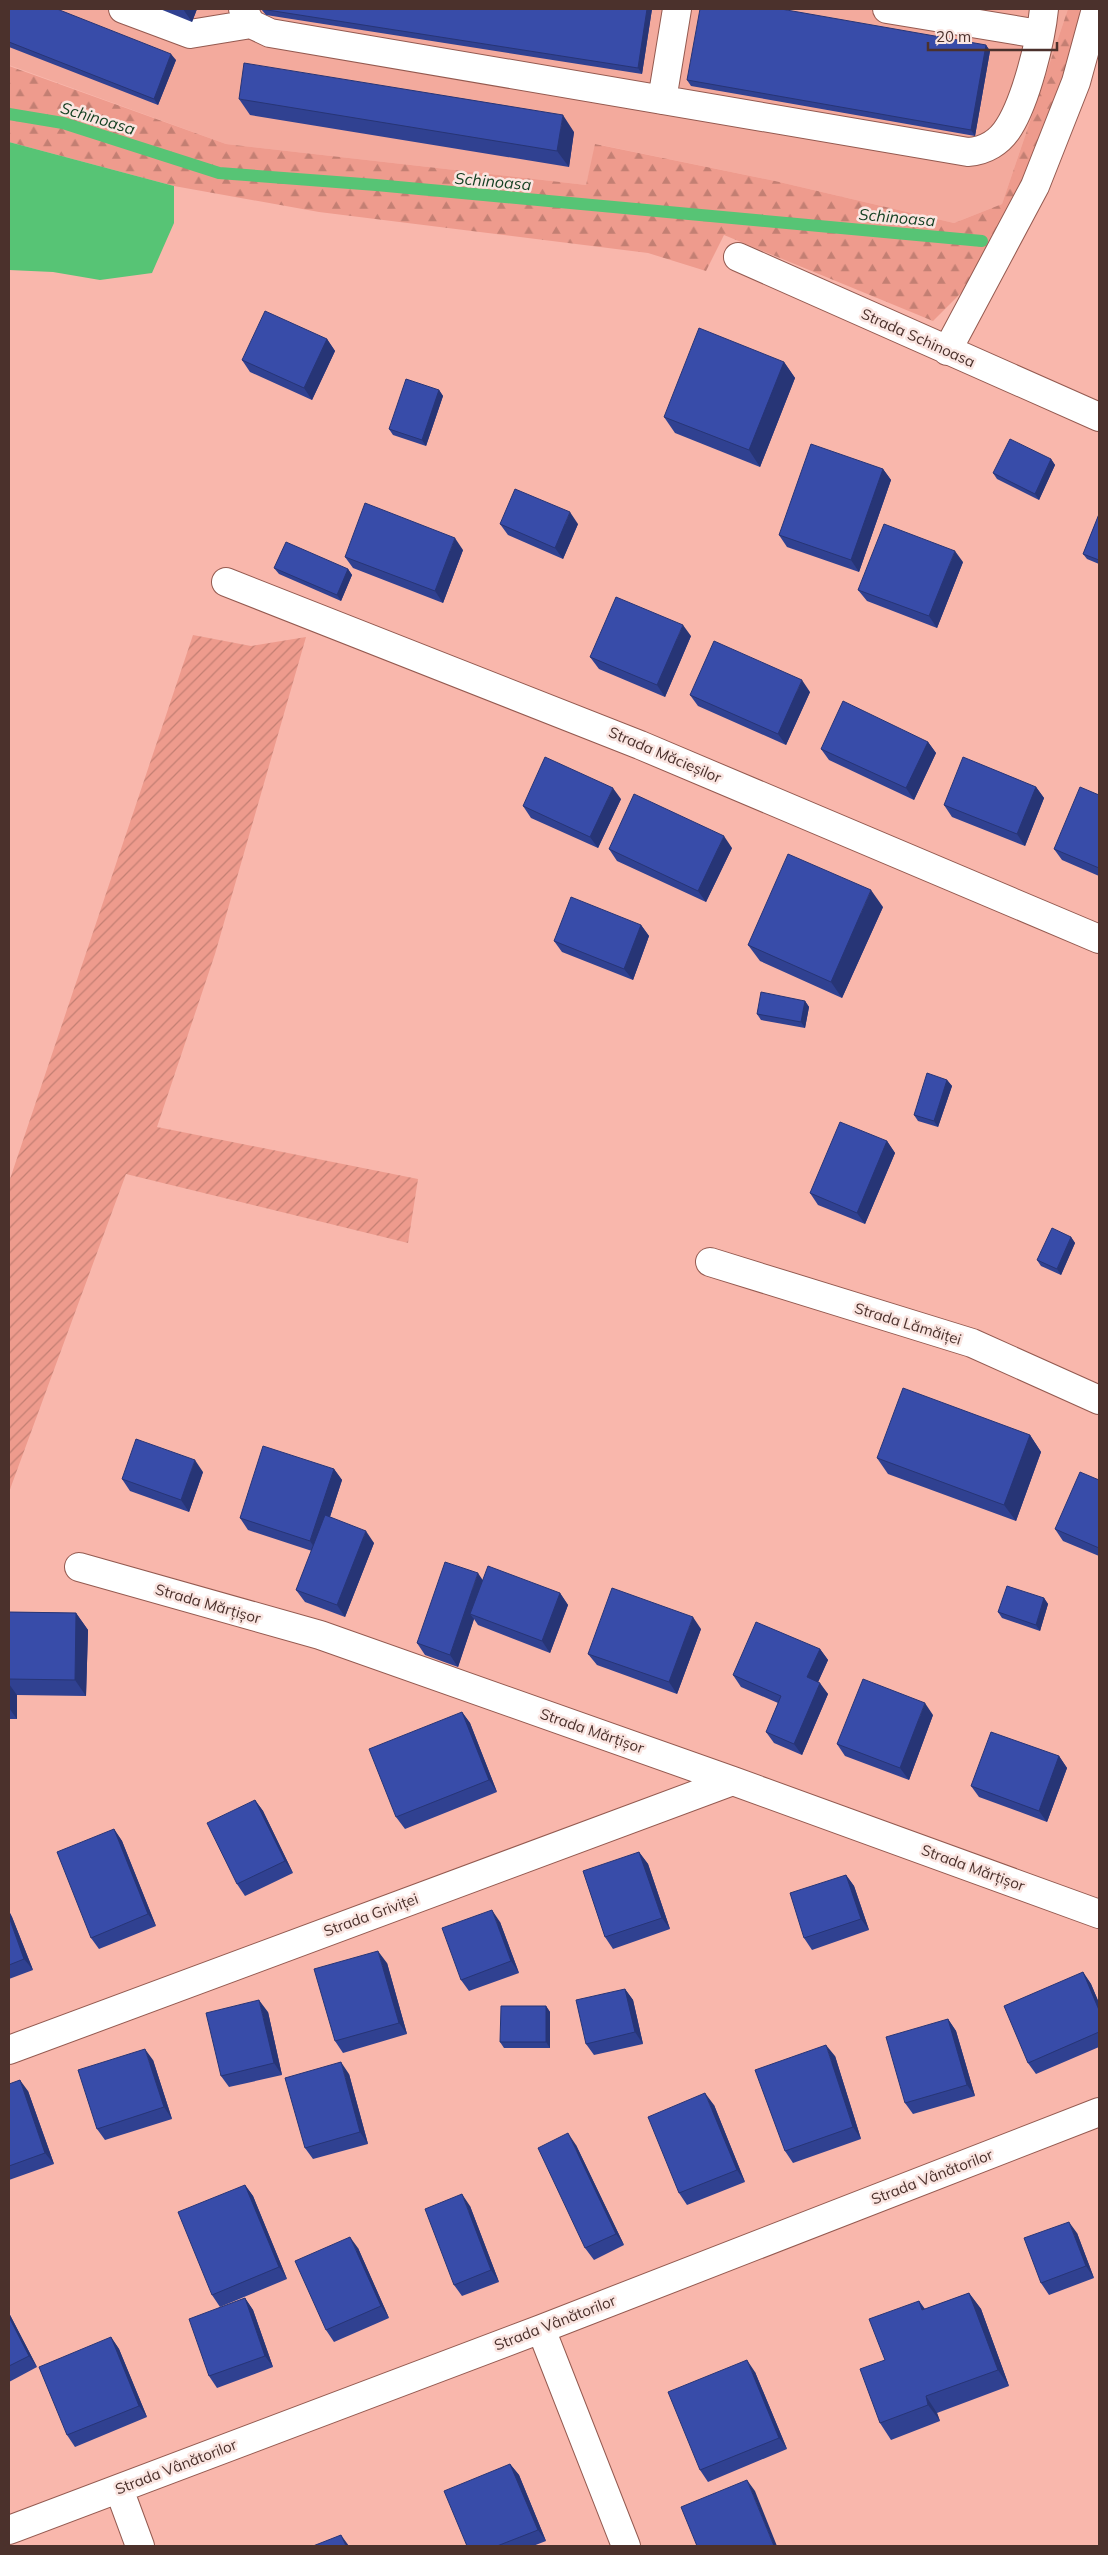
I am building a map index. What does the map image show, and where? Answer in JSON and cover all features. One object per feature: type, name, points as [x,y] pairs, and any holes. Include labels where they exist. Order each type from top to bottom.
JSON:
[{"type":"street","points":[[123,9],[190,34],[247,16],[270,33],[662,100],[977,151],[988,147],[1009,128],[1024,95],[1042,22],[886,9]]},
{"type":"street","points":[[662,100],[677,9]]},
{"type":"street","points":[[947,351],[1035,186],[1076,82],[1096,9]]},
{"type":"street","name":"Strada Schinoasa","points":[[738,257],[1099,417]]},
{"type":"street","name":"Strada Măcieșilor","points":[[226,582],[640,745],[1099,939]]},
{"type":"street","name":"Strada Lămăiței","points":[[710,1262],[972,1344],[1099,1400]]},
{"type":"street","name":"Strada Mărțișor","points":[[79,1567],[320,1635],[733,1780],[1099,1914]]},
{"type":"street","name":"Strada Griviței","points":[[9,2050],[733,1780]]},
{"type":"street","name":"Strada Vânătorilor","points":[[9,2530],[541,2328],[1099,2112]]},
{"type":"street","points":[[541,2328],[626,2546]]},
{"type":"street","points":[[120,2488],[140,2546]]},
{"type":"shaded area","points":[[9,9],[1068,9],[1002,204],[954,223],[775,181],[596,144],[586,185],[226,144],[9,65]]},
{"type":"shaded area","points":[[9,142],[174,186],[174,223],[152,273],[100,280],[53,272],[9,270]]},
{"type":"green space","points":[[1068,9],[1080,9],[1079,24],[1036,163],[968,286],[933,321],[724,235],[706,271],[648,253],[319,212],[174,186],[9,142],[9,66],[226,144],[586,185],[595,144],[775,181],[954,223],[1002,204]]},
{"type":"green space","points":[[193,635],[251,646],[306,637],[215,954],[157,1127],[418,1179],[408,1243],[126,1174],[9,1492],[9,1182]]},
{"type":"building","points":[[9,9],[57,9],[171,54],[154,99],[9,42]]},
{"type":"building","points":[[261,9],[647,9],[638,68]]},
{"type":"building","points":[[700,9],[781,9],[986,45],[971,130],[687,80]]},
{"type":"building","points":[[244,63],[563,115],[557,151],[239,99]]},
{"type":"building","points":[[265,311],[327,339],[304,388],[242,360]]},
{"type":"building","points":[[699,328],[784,362],[749,450],[664,417]]},
{"type":"building","points":[[406,379],[439,390],[422,440],[389,429]]},
{"type":"building","points":[[1010,439],[1051,459],[1035,494],[993,473]]},
{"type":"building","points":[[811,444],[883,469],[851,560],[779,535]]},
{"type":"building","points":[[515,489],[570,512],[555,548],[500,524]]},
{"type":"building","points":[[365,503],[455,538],[435,591],[345,557]]},
{"type":"building","points":[[1099,514],[1099,560],[1083,554]]},
{"type":"building","points":[[884,524],[955,551],[929,616],[858,590]]},
{"type":"building","points":[[286,542],[348,569],[337,595],[274,568]]},
{"type":"building","points":[[616,597],[683,625],[657,685],[590,657]]},
{"type":"building","points":[[714,641],[802,680],[778,734],[690,695]]},
{"type":"building","points":[[843,701],[928,742],[906,788],[821,749]]},
{"type":"building","points":[[545,757],[613,788],[590,837],[523,806]]},
{"type":"building","points":[[963,757],[1036,787],[1017,834],[944,805]]},
{"type":"building","points":[[1080,787],[1099,795],[1099,868],[1054,849]]},
{"type":"building","points":[[634,794],[724,836],[698,891],[609,849]]},
{"type":"building","points":[[788,854],[871,890],[831,982],[748,945]]},
{"type":"building","points":[[571,897],[641,925],[624,969],[554,941]]},
{"type":"building","points":[[761,992],[805,1001],[801,1022],[757,1014]]},
{"type":"building","points":[[927,1073],[947,1080],[934,1121],[914,1115]]},
{"type":"building","points":[[840,1122],[887,1141],[857,1213],[810,1193]]},
{"type":"building","points":[[1052,1228],[1071,1237],[1057,1269],[1037,1260]]},
{"type":"building","points":[[903,1388],[1030,1435],[1004,1505],[877,1458]]},
{"type":"building","points":[[136,1439],[195,1460],[181,1500],[122,1479]]},
{"type":"building","points":[[263,1446],[334,1469],[310,1541],[240,1518]]},
{"type":"building","points":[[1080,1472],[1099,1480],[1099,1548],[1055,1529]]},
{"type":"building","points":[[325,1515],[366,1531],[337,1605],[296,1590]]},
{"type":"building","points":[[445,1562],[478,1573],[450,1655],[417,1643]]},
{"type":"building","points":[[488,1566],[560,1593],[542,1641],[470,1614]]},
{"type":"building","points":[[1007,1586],[1044,1598],[1036,1625],[998,1612]]},
{"type":"building","points":[[612,1588],[693,1617],[669,1682],[588,1654]]},
{"type":"building","points":[[9,1612],[76,1613],[75,1680],[9,1679]]},
{"type":"building","points":[[756,1622],[820,1649],[807,1677],[820,1683],[794,1744],[766,1732],[781,1696],[733,1675]]},
{"type":"building","points":[[863,1679],[925,1703],[900,1768],[837,1744]]},
{"type":"building","points":[[462,1712],[489,1780],[396,1817],[369,1749]]},
{"type":"building","points":[[991,1732],[1059,1756],[1039,1811],[971,1786]]},
{"type":"building","points":[[255,1800],[285,1861],[237,1884],[207,1823]]},
{"type":"building","points":[[114,1829],[148,1914],[91,1938],[57,1852]]},
{"type":"building","points":[[639,1852],[662,1918],[605,1937],[583,1871]]},
{"type":"building","points":[[846,1875],[861,1919],[804,1938],[790,1893]]},
{"type":"building","points":[[492,1910],[511,1961],[461,1980],[442,1928]]},
{"type":"building","points":[[9,1917],[24,1959],[9,1965]]},
{"type":"building","points":[[378,1951],[399,2023],[335,2041],[314,1969]]},
{"type":"building","points":[[1083,1972],[1099,2010],[1099,2032],[1028,2063],[1004,2006]]},
{"type":"building","points":[[625,1989],[635,2032],[586,2044],[576,2000]]},
{"type":"building","points":[[259,2000],[274,2063],[221,2076],[206,2013]]},
{"type":"building","points":[[501,2006],[546,2006],[546,2042],[500,2042]]},
{"type":"building","points":[[948,2019],[967,2085],[905,2103],[886,2037]]},
{"type":"building","points":[[826,2045],[853,2127],[785,2151],[755,2070]]},
{"type":"building","points":[[145,2049],[164,2107],[97,2129],[78,2070]]},
{"type":"building","points":[[341,2062],[360,2132],[305,2148],[285,2078]]},
{"type":"building","points":[[20,2080],[45,2153],[9,2166],[9,2084]]},
{"type":"building","points":[[705,2093],[737,2170],[679,2193],[648,2117]]},
{"type":"building","points":[[568,2133],[616,2234],[585,2248],[538,2148]]},
{"type":"building","points":[[245,2185],[279,2267],[212,2295],[178,2212]]},
{"type":"building","points":[[462,2194],[491,2270],[454,2285],[425,2209]]},
{"type":"building","points":[[1069,2222],[1086,2266],[1041,2283],[1024,2238]]},
{"type":"building","points":[[350,2237],[381,2306],[326,2330],[295,2261]]},
{"type":"building","points":[[969,2293],[998,2370],[926,2396],[928,2405],[880,2423],[860,2369],[885,2360],[869,2319],[919,2301],[922,2310]]},
{"type":"building","points":[[245,2298],[265,2356],[209,2376],[189,2319]]},
{"type":"building","points":[[9,2317],[29,2356],[9,2366]]},
{"type":"building","points":[[111,2337],[139,2406],[67,2435],[39,2367]]},
{"type":"building","points":[[747,2360],[779,2438],[700,2470],[668,2392]]},
{"type":"building","points":[[510,2464],[538,2530],[497,2546],[467,2546],[444,2491]]},
{"type":"building","points":[[747,2480],[774,2546],[697,2546],[681,2507]]},
{"type":"building","points":[[341,2535],[346,2546],[313,2546]]},
{"type":"waterway","name":"Schinoasa","points":[[9,114],[63,123],[219,173],[376,185],[982,241]]}]
